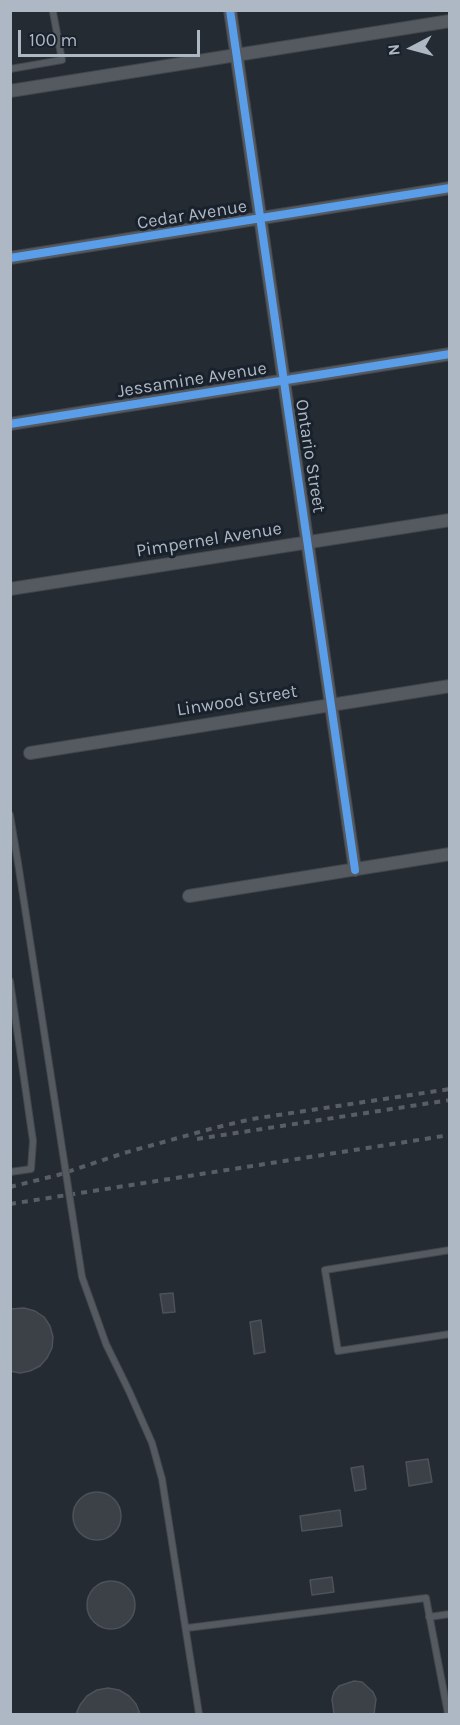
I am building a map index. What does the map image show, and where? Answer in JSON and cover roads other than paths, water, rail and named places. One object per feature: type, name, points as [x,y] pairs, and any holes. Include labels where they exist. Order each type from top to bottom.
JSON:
[{"type":"street","name":"Ontario Street","points":[[230,10],[355,870]]},
{"type":"street","points":[[10,91],[450,21]]},
{"type":"street","name":"Cedar Avenue","points":[[10,258],[450,188]]},
{"type":"street","name":"Jessamine Avenue","points":[[10,424],[450,354]]},
{"type":"street","name":"Pimpernel Avenue","points":[[10,590],[450,520]]},
{"type":"street","name":"Linwood Street","points":[[30,753],[450,686]]},
{"type":"street","points":[[189,896],[450,854]]},
{"type":"lane","points":[[10,69],[62,60],[53,12]]},
{"type":"lane","points":[[10,815],[82,1277],[106,1344],[152,1443],[162,1479],[199,1714]]},
{"type":"lane","points":[[10,1172],[31,1168],[33,1141],[11,984]]},
{"type":"lane","points":[[450,1250],[325,1270],[338,1350],[450,1334]]},
{"type":"lane","points":[[187,1628],[426,1598],[448,1714]]},
{"type":"lane","points":[[429,1617],[450,1614]]},
{"type":"railway","points":[[10,1187],[58,1175],[124,1153],[252,1119],[450,1089]]},
{"type":"railway","points":[[197,1139],[450,1100]]},
{"type":"railway","points":[[10,1204],[450,1135]]}]
